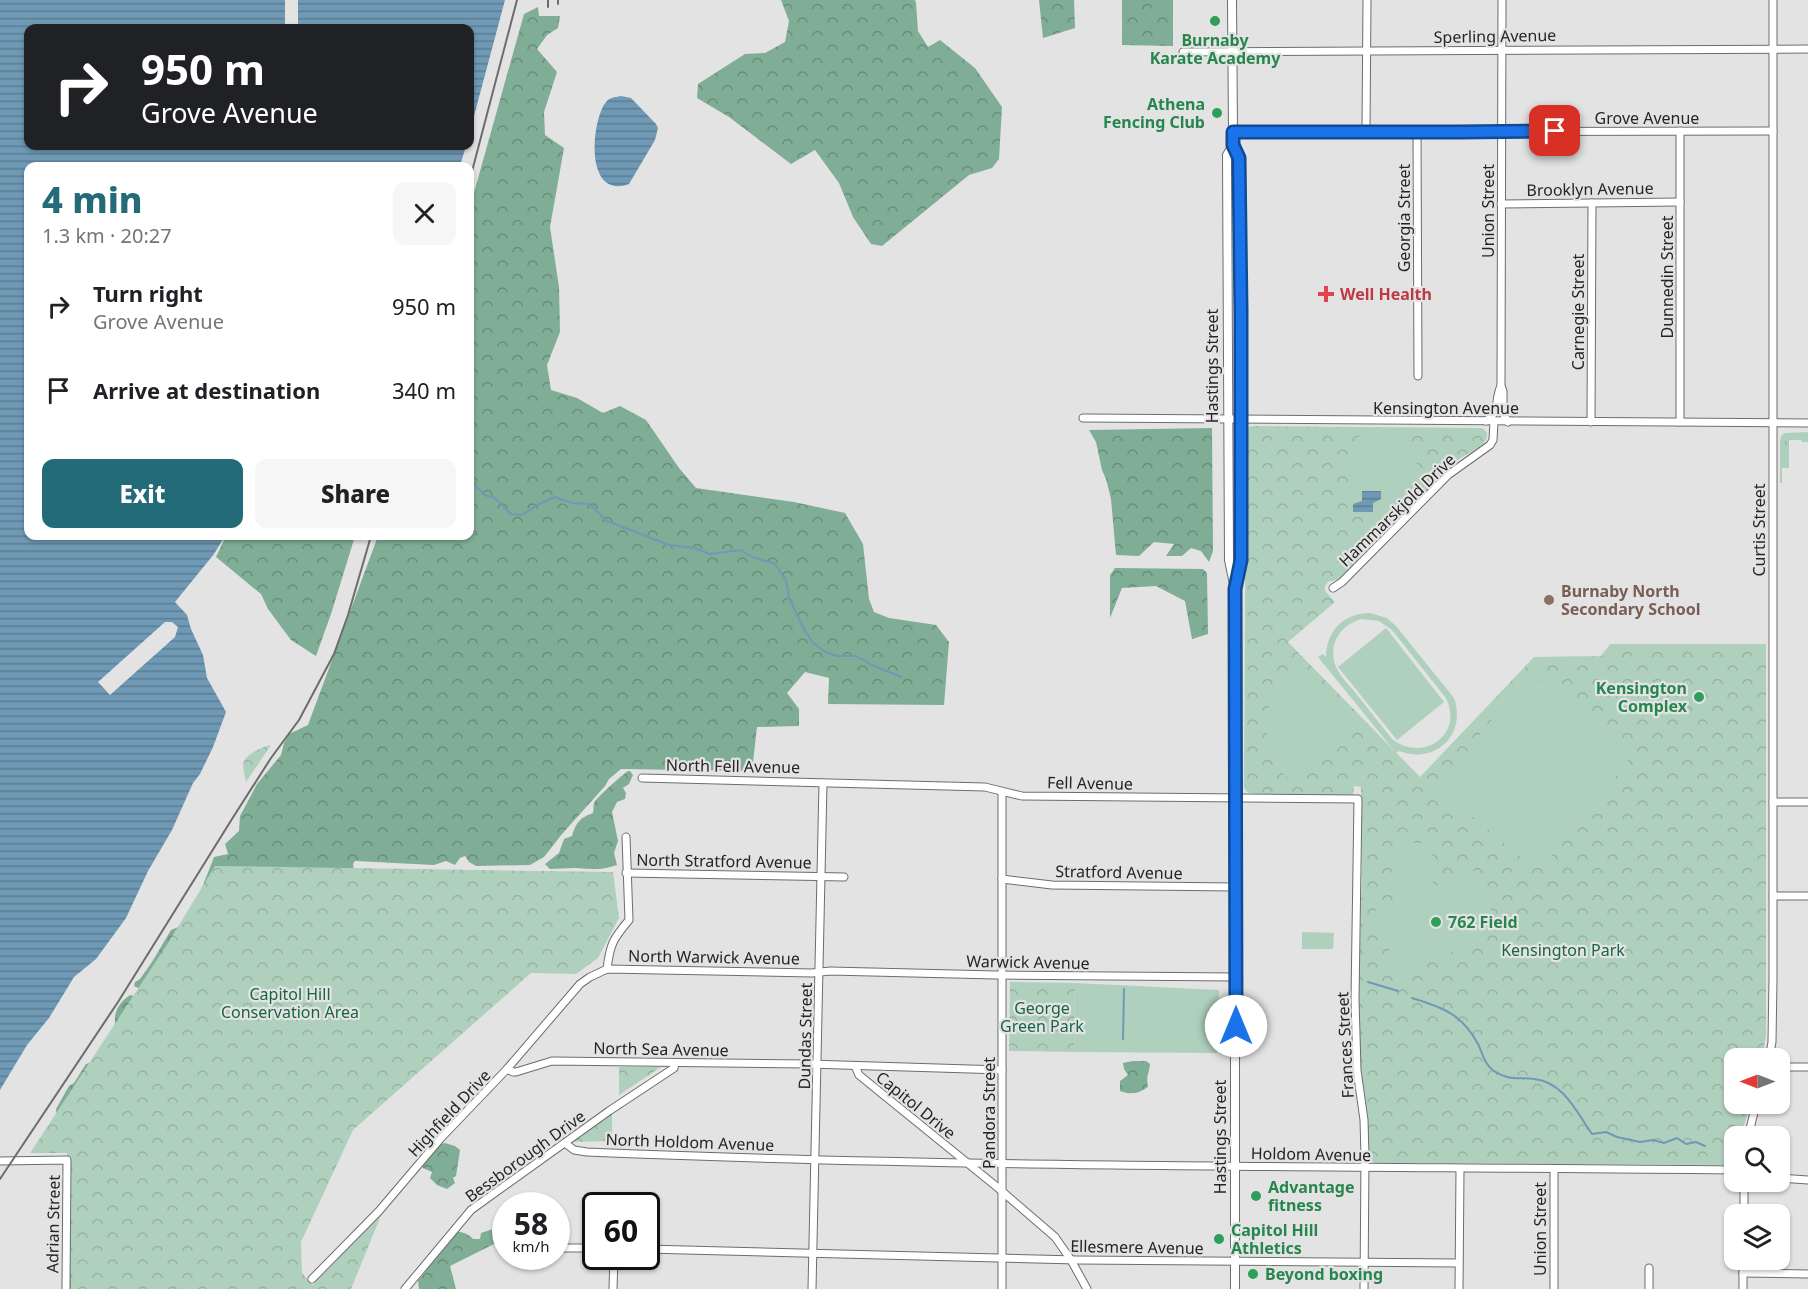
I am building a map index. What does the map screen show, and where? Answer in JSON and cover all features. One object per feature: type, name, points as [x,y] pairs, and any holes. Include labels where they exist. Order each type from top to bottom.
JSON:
[{"type":"main road","name":"Hastings Street","points":[[1232,0],[1233,145],[1239,158],[1240,192],[1241,419],[1241,560],[1235,589],[1235,1289]]},
{"type":"main road","name":"Hastings Street","points":[[1233,145],[1227,155],[1227,419],[1229,560],[1235,589]]},
{"type":"street","points":[[1366,131],[1367,0]]},
{"type":"street","name":"Union Street","points":[[1502,0],[1501,386],[1503,412],[1508,422]]},
{"type":"street","name":"Curtis Street","points":[[1770,1048],[1773,896],[1773,0]]},
{"type":"street","name":"Sperling Avenue","points":[[1183,52],[1808,49]]},
{"type":"street","name":"Dunnedin Street","points":[[1680,131],[1680,422]]},
{"type":"street","name":"Grove Avenue","points":[[1233,132],[1773,131]]},
{"type":"street","name":"Georgia Street","points":[[1417,132],[1418,376]]},
{"type":"street","name":"Brooklyn Avenue","points":[[1501,204],[1680,202]]},
{"type":"street","name":"Carnegie Street","points":[[1591,422],[1592,203]]},
{"type":"street","name":"Union Street","points":[[1490,422],[1496,412],[1498,391],[1501,386]]},
{"type":"street","name":"Kensington Avenue","points":[[1083,418],[1808,423]]},
{"type":"street","name":"Hammarskjold Drive","points":[[1333,588],[1342,582],[1448,476],[1490,445],[1493,440],[1490,422]]},
{"type":"street","name":"North Fell Avenue","points":[[642,778],[823,783]]},
{"type":"street","name":"Fell Avenue","points":[[823,783],[985,787],[1022,796],[1358,800]]},
{"type":"street","name":"Dundas Street","points":[[813,1289],[823,783]]},
{"type":"street","name":"Pandora Street","points":[[1002,792],[1002,1289]]},
{"type":"street","name":"Frances Street","points":[[1358,800],[1355,999],[1357,1070],[1364,1120],[1364,1289]]},
{"type":"street","points":[[1773,802],[1808,802]]},
{"type":"street","points":[[607,969],[609,948],[616,935],[629,920],[626,837]]},
{"type":"street","name":"North Stratford Avenue","points":[[626,873],[821,877]]},
{"type":"street","points":[[821,877],[844,876]]},
{"type":"street","name":"Stratford Avenue","points":[[1002,879],[1052,885],[1235,887]]},
{"type":"street","points":[[1773,896],[1808,896]]},
{"type":"street","name":"North Warwick Avenue","points":[[607,969],[820,972]]},
{"type":"street","name":"Highfield Drive","points":[[312,1279],[379,1211],[441,1138],[507,1070],[580,984],[607,969]]},
{"type":"street","name":"Warwick Avenue","points":[[820,972],[1236,977]]},
{"type":"street","name":"North Sea Avenue","points":[[507,1070],[516,1072],[552,1061],[818,1064],[1002,1070]]},
{"type":"street","name":"Bessborough Drive","points":[[405,1289],[471,1210],[623,1101],[674,1068],[675,1063]]},
{"type":"street","name":"Capitol Drive","points":[[855,1066],[859,1075],[1055,1237],[1087,1289]]},
{"type":"street","points":[[1790,1067],[1808,1067]]},
{"type":"street","name":"North Holdom Avenue","points":[[565,1143],[574,1150],[587,1152],[816,1160]]},
{"type":"street","name":"Adrian Street","points":[[0,1161],[67,1160],[66,1289]]},
{"type":"street","name":"Holdom Avenue","points":[[816,1160],[1234,1167],[1724,1170]]},
{"type":"street","points":[[1459,1289],[1460,1169]]},
{"type":"street","name":"Union Street","points":[[1554,1170],[1554,1289]]},
{"type":"street","points":[[1790,1179],[1808,1180]]},
{"type":"street","name":"Ellesmere Avenue","points":[[660,1249],[1002,1259],[1459,1263]]},
{"type":"street","points":[[1649,1268],[1649,1289]]},
{"type":"street","points":[[613,1289],[614,1270]]},
{"type":"street","points":[[1743,1289],[1743,1273],[1808,1274]]},
{"type":"green space","points":[[781,0],[915,0],[918,31],[928,47],[940,40],[975,68],[1002,107],[999,159],[992,168],[969,175],[882,246],[871,244],[853,217],[839,183],[815,150],[791,164],[729,117],[697,98],[698,84],[745,54],[765,53],[785,42],[789,21]]},
{"type":"green space","points":[[1039,0],[1074,0],[1075,28],[1043,38]]},
{"type":"green space","points":[[1122,0],[1173,0],[1173,46],[1122,45]]},
{"type":"green space","points":[[538,7],[539,16],[560,16],[558,28],[547,35],[537,49],[557,72],[544,112],[545,135],[564,148],[550,227],[559,287],[560,332],[547,365],[551,390],[577,398],[603,413],[620,406],[646,420],[679,468],[696,488],[794,502],[845,513],[863,544],[869,599],[874,612],[889,618],[936,625],[949,642],[944,705],[828,704],[829,678],[805,672],[787,693],[799,709],[799,726],[757,727],[752,771],[621,769],[609,779],[544,857],[530,865],[476,866],[465,856],[460,858],[455,865],[446,861],[434,865],[355,861],[354,871],[87,1289],[68,1289],[72,1162],[56,1109],[69,1086],[74,1083],[86,1064],[101,1059],[117,1042],[115,1016],[120,1005],[130,995],[140,998],[143,990],[134,986],[135,982],[140,979],[152,962],[171,930],[183,925],[198,898],[214,857],[228,854],[225,844],[239,831],[240,816],[257,784],[281,755],[289,734],[308,725],[377,540],[474,540],[474,193],[524,14]]},
{"type":"green space","name":"Kensington Park","points":[[1249,427],[1480,428],[1487,433],[1481,446],[1458,460],[1442,474],[1340,579],[1328,582],[1325,591],[1335,602],[1288,642],[1420,777],[1534,657],[1601,656],[1610,644],[1766,644],[1766,1035],[1764,1048],[1724,1048],[1724,1114],[1747,1114],[1744,1126],[1724,1126],[1724,1165],[1375,1163],[1370,1160],[1366,1108],[1359,1067],[1361,787],[1354,786],[1353,795],[1346,797],[1249,793],[1244,787],[1246,434]]},
{"type":"green space","points":[[1212,428],[1213,551],[1209,562],[1201,551],[1191,548],[1182,556],[1166,556],[1174,544],[1154,542],[1139,556],[1116,555],[1111,499],[1096,442],[1089,430]]},
{"type":"green space","points":[[1808,432],[1808,442],[1789,440],[1789,468],[1782,468],[1782,483],[1780,483],[1781,436],[1785,433]]},
{"type":"green space","points":[[1396,435],[1425,475],[1400,500],[1391,503],[1376,517],[1350,517],[1349,441],[1356,441],[1356,437]]},
{"type":"green space","points":[[224,540],[354,540],[316,656],[291,640],[268,609],[261,594],[216,557]]},
{"type":"green space","points":[[1115,568],[1203,569],[1207,573],[1208,634],[1192,639],[1185,601],[1156,586],[1122,588],[1110,618],[1110,575]]},
{"type":"green space","points":[[1370,613],[1387,618],[1396,626],[1454,698],[1457,711],[1456,724],[1452,735],[1436,750],[1425,754],[1399,751],[1396,753],[1318,657],[1323,654],[1326,657],[1329,639],[1338,625],[1352,616]],"holes":[[[1362,619],[1379,621],[1392,630],[1446,698],[1450,711],[1450,723],[1445,734],[1427,746],[1416,748],[1404,746],[1392,739],[1337,669],[1334,661],[1334,645],[1342,631]]]},
{"type":"green space","points":[[1386,628],[1444,702],[1397,740],[1338,667]]},
{"type":"green space","points":[[1299,660],[1357,723],[1356,729],[1339,743],[1286,778],[1276,763],[1270,747],[1266,732],[1267,716],[1270,701],[1277,687],[1286,673]]},
{"type":"green space","points":[[1535,676],[1628,751],[1629,759],[1543,866],[1534,867],[1442,792],[1441,783],[1526,677]]},
{"type":"green space","points":[[271,745],[246,782],[243,769],[246,758]]},
{"type":"green space","points":[[628,771],[633,775],[629,784],[623,788],[626,793],[625,799],[617,802],[612,812],[618,841],[614,853],[617,865],[595,869],[550,869],[545,864],[559,853],[564,839],[572,836],[579,821],[593,813],[596,800]]},
{"type":"green space","name":"762 Field","points":[[1397,843],[1432,843],[1433,887],[1473,869],[1500,931],[1400,974],[1373,912],[1431,887],[1398,887]]},
{"type":"green space","name":"Capitol Hill Conservation Area","points":[[215,866],[613,872],[619,918],[598,958],[576,974],[531,973],[353,1130],[301,1242],[302,1273],[313,1285],[382,1213],[351,1289],[71,1289],[67,1153],[30,1153],[168,943]]},
{"type":"green space","points":[[1302,932],[1334,933],[1333,949],[1302,949]]},
{"type":"green space","name":"George Green Park","points":[[1010,982],[1075,983],[1074,1052],[1009,1051]]},
{"type":"green space","points":[[1075,983],[1219,990],[1217,1053],[1074,1052]]},
{"type":"green space","points":[[1146,1061],[1150,1064],[1147,1077],[1148,1087],[1134,1093],[1120,1091],[1120,1081],[1128,1075],[1123,1063]]},
{"type":"green space","points":[[619,1067],[661,1067],[619,1095]]},
{"type":"green space","points":[[612,1111],[612,1141],[571,1142]]},
{"type":"green space","points":[[445,1143],[460,1150],[456,1176],[453,1178],[455,1183],[447,1189],[437,1185],[430,1178],[432,1172],[423,1168],[420,1161],[438,1145]]},
{"type":"green space","points":[[492,1229],[492,1245],[450,1266],[456,1289],[419,1289],[418,1280],[424,1274],[445,1236],[451,1232],[460,1232],[473,1239],[480,1239],[481,1233]]},
{"type":"water","points":[[0,0],[505,0],[474,116],[474,24],[24,24],[24,150],[465,150],[461,162],[24,162],[24,540],[223,540],[175,602],[187,615],[203,655],[207,678],[226,712],[200,774],[193,783],[172,830],[148,871],[126,918],[96,959],[74,977],[49,1018],[27,1045],[0,1090]]},
{"type":"water","points":[[621,96],[631,98],[658,128],[655,140],[629,184],[614,186],[604,180],[597,168],[595,137],[602,108],[608,100]]},
{"type":"water","points":[[1362,491],[1381,491],[1381,499],[1373,503],[1373,512],[1353,512],[1353,504],[1362,501]]},
{"type":"pier","points":[[285,0],[298,0],[298,24],[285,24]]},
{"type":"pier","points":[[165,622],[172,622],[178,627],[175,637],[110,695],[98,682]]},
{"type":"waterway","points":[[474,483],[487,496],[494,497],[511,514],[522,515],[555,497],[572,503],[589,504],[607,521],[669,545],[694,548],[710,554],[741,550],[752,557],[775,564],[786,580],[789,598],[812,642],[825,652],[837,656],[856,656],[901,677]]},
{"type":"waterway","points":[[1368,982],[1398,991]]},
{"type":"waterway","points":[[1123,1039],[1124,989]]},
{"type":"waterway","points":[[1412,998],[1450,1013],[1465,1025],[1478,1044],[1486,1062],[1494,1071],[1509,1077],[1544,1081],[1562,1092],[1592,1134],[1606,1132],[1640,1142],[1653,1140],[1664,1143],[1677,1138],[1686,1144],[1696,1142],[1705,1146]]},
{"type":"railway","points":[[474,164],[517,0]]},
{"type":"railway","points":[[548,0],[548,7]]},
{"type":"railway","points":[[0,1179],[118,1002],[271,758],[299,720],[334,654],[370,540]]},
{"type":"place","name":"Burnaby Karate Academy","points":[[1215,21]]},
{"type":"place","name":"Athena Fencing Club","points":[[1217,113]]},
{"type":"place","name":"Well Health","points":[[1326,294]]},
{"type":"place","name":"Burnaby North Secondary School","points":[[1549,600]]},
{"type":"place","name":"Kensington Complex","points":[[1699,697]]},
{"type":"place","name":"762 Field","points":[[1436,922]]},
{"type":"place","name":"Advantage fitness","points":[[1256,1196]]},
{"type":"place","name":"Capitol Hill Athletics","points":[[1219,1239]]},
{"type":"place","name":"Beyond boxing","points":[[1253,1274]]},
{"type":"route","points":[[1236,1026],[1235,589],[1241,560],[1241,312],[1239,158],[1233,145],[1233,132],[1555,131]]}]
